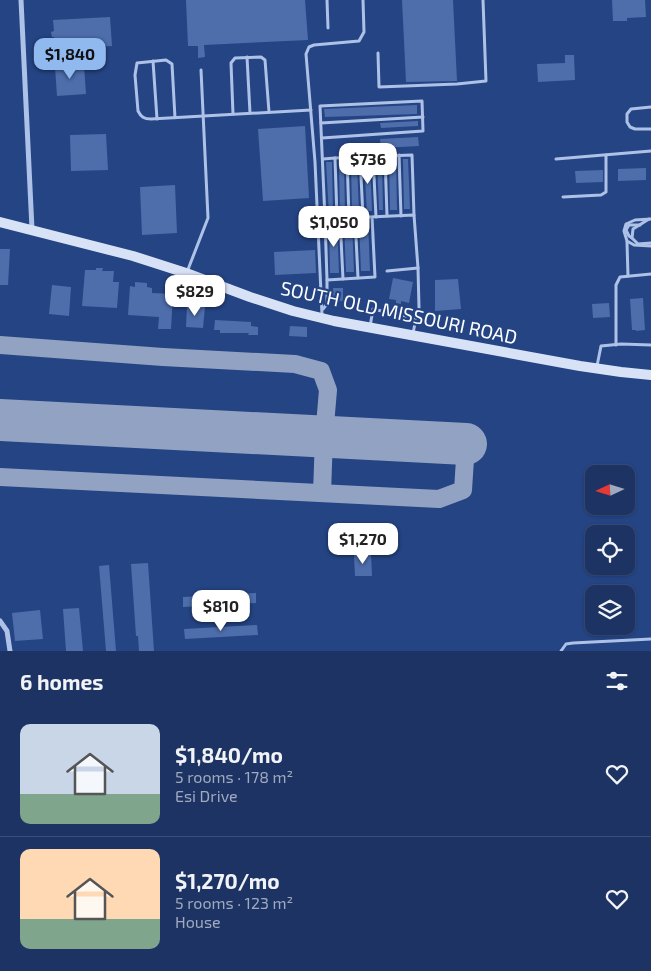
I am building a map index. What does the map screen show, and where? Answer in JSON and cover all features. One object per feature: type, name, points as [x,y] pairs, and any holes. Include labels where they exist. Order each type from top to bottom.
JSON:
[{"type":"main road","name":"SOUTH OLD MISSOURI ROAD","points":[[0,222],[133,256],[293,312],[322,314],[370,328],[596,369],[651,375]]},
{"type":"street","points":[[21,0],[32,229]]},
{"type":"street","points":[[0,621],[7,631],[10,651]]},
{"type":"lane","points":[[327,0],[328,28]]},
{"type":"lane","points":[[322,314],[307,50],[314,45],[359,41],[364,32],[363,0]]},
{"type":"lane","points":[[378,53],[379,87],[486,81],[483,0]]},
{"type":"lane","points":[[233,114],[232,60],[247,57],[261,57],[265,60],[269,112]]},
{"type":"lane","points":[[247,57],[250,114]]},
{"type":"lane","points":[[175,118],[172,64],[166,60],[137,63],[135,75],[138,111],[140,116],[147,119],[175,118],[233,114],[250,114],[311,110]]},
{"type":"lane","points":[[153,61],[157,119]]},
{"type":"lane","points":[[186,273],[208,218],[201,70]]},
{"type":"lane","points":[[322,138],[423,131],[422,101],[320,106],[328,304],[322,314]]},
{"type":"lane","points":[[651,107],[631,109],[627,114],[627,122],[630,127],[635,129],[651,129]]},
{"type":"lane","points":[[321,123],[423,117]]},
{"type":"lane","points":[[556,160],[651,151]]},
{"type":"lane","points":[[399,155],[401,216]]},
{"type":"lane","points":[[322,159],[412,155],[419,308],[413,336]]},
{"type":"lane","points":[[563,196],[601,195],[606,192],[606,155]]},
{"type":"lane","points":[[360,156],[363,217]]},
{"type":"lane","points":[[327,280],[375,278],[372,156]]},
{"type":"lane","points":[[386,156],[387,216]]},
{"type":"lane","points":[[335,158],[343,279]]},
{"type":"lane","points":[[347,158],[350,218]]},
{"type":"lane","points":[[325,219],[414,215]]},
{"type":"lane","points":[[356,217],[358,278]]},
{"type":"lane","points":[[632,238],[633,229],[650,219]]},
{"type":"lane","points":[[628,276],[627,241],[624,231],[626,224],[635,220],[650,219]]},
{"type":"lane","points":[[640,224],[629,225],[626,230],[629,236],[638,244],[651,244]]},
{"type":"lane","points":[[627,241],[634,245],[651,244]]},
{"type":"lane","points":[[387,271],[418,268]]},
{"type":"lane","points":[[616,345],[616,285],[620,278],[651,274]]},
{"type":"lane","points":[[370,328],[373,309],[416,319]]},
{"type":"lane","points":[[596,369],[601,346],[651,345]]},
{"type":"lane","points":[[561,651],[566,644],[573,642],[651,639]]},
{"type":"building","points":[[186,0],[305,0],[308,40],[204,45],[205,57],[198,58],[198,46],[188,46]]},
{"type":"building","points":[[402,0],[453,0],[457,81],[406,82]]},
{"type":"building","points":[[612,0],[645,0],[646,17],[627,18],[627,21],[613,21]]},
{"type":"building","points":[[110,17],[112,46],[55,49],[54,37],[52,37],[51,32],[54,31],[53,20]]},
{"type":"building","points":[[565,55],[574,55],[575,80],[538,82],[537,64],[565,63]]},
{"type":"building","points":[[84,65],[86,94],[57,96],[55,67]]},
{"type":"building","points":[[417,105],[417,114],[325,117],[324,109]]},
{"type":"building","points":[[418,121],[418,126],[381,128],[380,123]]},
{"type":"building","points":[[305,126],[309,198],[263,201],[258,129]]},
{"type":"building","points":[[106,134],[108,170],[71,171],[70,135]]},
{"type":"building","points":[[418,137],[419,146],[381,148],[380,139]]},
{"type":"building","points":[[389,159],[396,159],[397,210],[390,210]]},
{"type":"building","points":[[403,159],[408,159],[410,209],[404,209]]},
{"type":"building","points":[[364,160],[370,160],[372,211],[367,211],[367,214]]},
{"type":"building","points":[[377,160],[382,160],[383,210],[379,210]]},
{"type":"building","points":[[339,161],[344,161],[345,215],[340,215]]},
{"type":"building","points":[[351,161],[357,161],[359,214],[352,214]]},
{"type":"building","points":[[326,162],[332,162],[333,215],[329,215]]},
{"type":"building","points":[[646,168],[646,180],[618,181],[618,169]]},
{"type":"building","points":[[603,170],[603,182],[576,183],[575,171]]},
{"type":"building","points":[[175,185],[177,233],[142,235],[140,187]]},
{"type":"building","points":[[352,221],[354,272],[346,272],[344,222]]},
{"type":"building","points":[[359,221],[368,221],[370,271],[361,271]]},
{"type":"building","points":[[329,222],[337,222],[339,273],[330,273]]},
{"type":"building","points":[[0,249],[10,249],[8,285],[0,285]]},
{"type":"building","points":[[315,250],[316,273],[275,275],[274,252]]},
{"type":"building","points":[[96,268],[103,268],[102,271],[114,271],[113,282],[119,282],[117,308],[82,306],[85,270],[96,270]]},
{"type":"building","points":[[393,278],[413,282],[409,303],[401,301],[401,304],[396,303],[396,300],[389,299]]},
{"type":"building","points":[[458,279],[461,309],[435,311],[435,280]]},
{"type":"building","points":[[135,282],[147,283],[147,287],[152,288],[152,293],[173,294],[171,329],[158,329],[159,317],[128,315],[130,286],[135,287]]},
{"type":"building","points":[[52,285],[71,287],[69,316],[49,314]]},
{"type":"building","points":[[333,288],[343,288],[343,301],[335,301],[335,297],[331,298],[330,291],[333,291]]},
{"type":"building","points":[[643,298],[645,330],[632,330],[630,299]]},
{"type":"building","points":[[609,303],[610,317],[593,318],[592,304]]},
{"type":"building","points":[[187,306],[205,307],[203,328],[186,327]]},
{"type":"building","points":[[215,320],[251,322],[251,326],[258,327],[258,335],[248,335],[249,333],[220,333],[220,330],[214,330]]},
{"type":"building","points":[[290,326],[307,327],[307,337],[289,336]]},
{"type":"building","points":[[371,554],[372,576],[355,576],[354,555]]},
{"type":"building","points":[[148,563],[154,651],[139,651],[138,636],[136,636],[131,564]]},
{"type":"building","points":[[109,565],[116,651],[106,651],[99,566]]},
{"type":"building","points":[[256,593],[256,603],[183,607],[183,597]]},
{"type":"building","points":[[79,608],[83,651],[66,651],[63,609]]},
{"type":"building","points":[[40,610],[43,639],[15,641],[12,613]]},
{"type":"building","points":[[257,625],[258,635],[185,639],[184,629]]},
{"type":"taxiway","points":[[0,345],[295,364],[321,371],[328,390],[322,493]]},
{"type":"taxiway","points":[[0,477],[439,499],[463,490],[466,444]]},
{"type":"runway","points":[[0,420],[466,444]]}]
